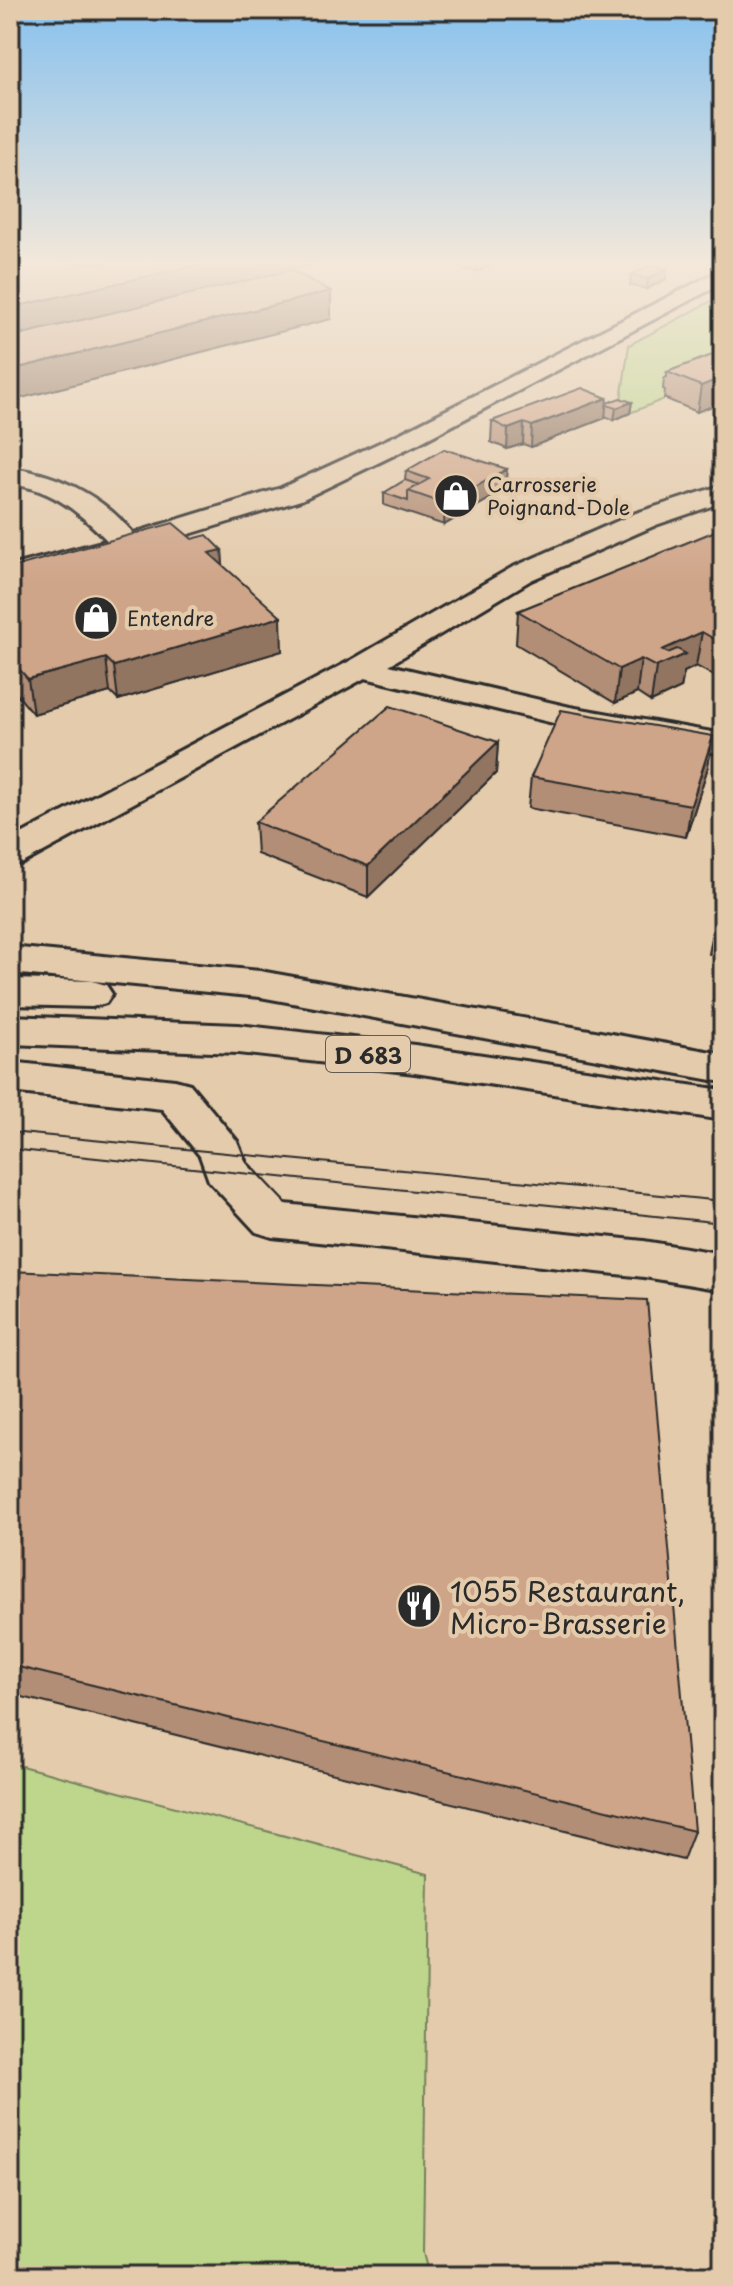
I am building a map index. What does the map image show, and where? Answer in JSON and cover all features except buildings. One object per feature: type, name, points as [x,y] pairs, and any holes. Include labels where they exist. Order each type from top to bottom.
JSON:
[{"type":"main road","points":[[10,575],[127,544],[291,494],[410,438],[541,370]]},
{"type":"main road","points":[[10,476],[37,479],[68,491],[127,544]]},
{"type":"main road","points":[[10,855],[361,668],[521,574],[646,519],[723,493]]},
{"type":"main road","points":[[361,668],[543,711],[723,744]]},
{"type":"main road","name":"D 683","points":[[10,960],[260,984],[723,1068]]},
{"type":"main road","points":[[10,992],[111,994],[250,1006],[680,1061]]},
{"type":"main road","name":"D 683","points":[[10,1030],[238,1039],[415,1059],[723,1105]]},
{"type":"main road","points":[[10,1077],[175,1095],[221,1152],[225,1169],[272,1220],[644,1259],[723,1272]]},
{"type":"green space","points":[[625,370],[723,370],[723,375],[630,413],[620,407]]},
{"type":"green space","points":[[10,1763],[428,1874],[423,2253],[429,2276],[10,2276]]},
{"type":"tram line","points":[[10,1132],[723,1201]]},
{"type":"tram line","points":[[10,1149],[723,1223]]},
{"type":"place","name":"Carrosserie Poignand-Dole","points":[[456,496]]},
{"type":"place","name":"Entendre","points":[[96,618]]},
{"type":"place","name":"1055 Restaurant, Micro-Brasserie","points":[[419,1606]]}]
